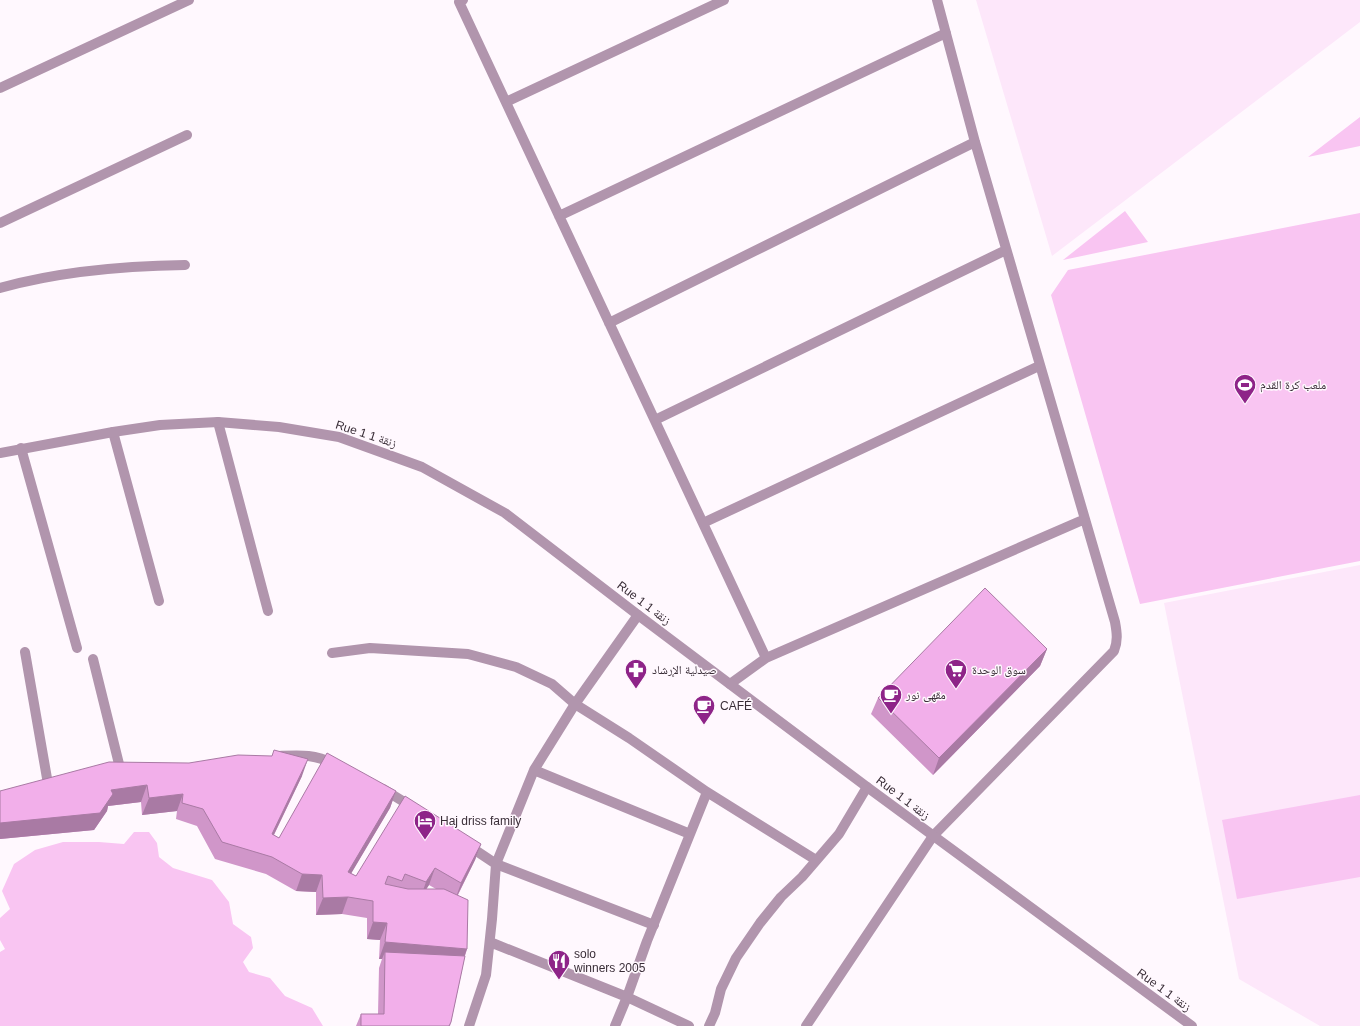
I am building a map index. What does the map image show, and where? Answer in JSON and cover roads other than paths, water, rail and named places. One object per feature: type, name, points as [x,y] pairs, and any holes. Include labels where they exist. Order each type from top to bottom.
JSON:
[{"type":"street","points":[[0,88],[189,0]]},
{"type":"street","points":[[463,0],[459,2],[766,658]]},
{"type":"street","points":[[506,102],[724,0]]},
{"type":"street","points":[[806,1026],[933,836],[1114,651],[1117,644],[1115,622],[1039,366],[975,142],[937,0]]},
{"type":"street","points":[[559,216],[946,34]]},
{"type":"street","points":[[0,223],[187,135]]},
{"type":"street","points":[[609,323],[975,142]]},
{"type":"street","points":[[655,420],[1006,250]]},
{"type":"street","points":[[0,288],[47,277],[92,270],[138,266],[184,265]]},
{"type":"street","points":[[703,523],[1039,366]]},
{"type":"street","points":[[218,422],[268,611]]},
{"type":"street","name":"Rue 1 زنقة 1","points":[[0,453],[112,432],[160,425],[218,422],[279,427],[339,437],[422,467],[505,513],[638,616],[933,836],[1192,1026]]},
{"type":"street","points":[[112,432],[159,600]]},
{"type":"street","points":[[21,448],[77,648]]},
{"type":"street","points":[[730,684],[766,658],[1085,519]]},
{"type":"street","points":[[469,1026],[486,975],[496,864],[534,770],[575,704],[638,616]]},
{"type":"street","points":[[332,653],[370,648],[468,654],[516,667],[552,684],[575,704],[629,738],[707,792],[816,860]]},
{"type":"street","points":[[25,652],[48,784]]},
{"type":"street","points":[[93,659],[124,769],[108,770]]},
{"type":"street","points":[[268,757],[299,755],[319,757],[341,766]]},
{"type":"street","points":[[534,770],[690,834]]},
{"type":"street","points":[[374,784],[401,799],[420,812]]},
{"type":"street","points":[[709,1026],[715,1013],[721,989],[736,958],[760,922],[839,834],[867,787]]},
{"type":"street","points":[[615,1026],[707,792]]},
{"type":"street","points":[[458,838],[496,864],[654,925]]},
{"type":"street","points":[[490,942],[627,997],[689,1026]]},
{"type":"place","name":"ملعب كرة القدم","points":[[1245,404]]},
{"type":"place","name":"صيدلية الإرشاد","points":[[636,690]]},
{"type":"place","name":"سوق الوحدة","points":[[956,690]]},
{"type":"place","name":"مقهى نور","points":[[891,714]]},
{"type":"place","name":"CAFÉ","points":[[704,726]]},
{"type":"place","name":"Haj driss family","points":[[425,840]]},
{"type":"place","name":"solo winners 2005","points":[[559,980]]}]
